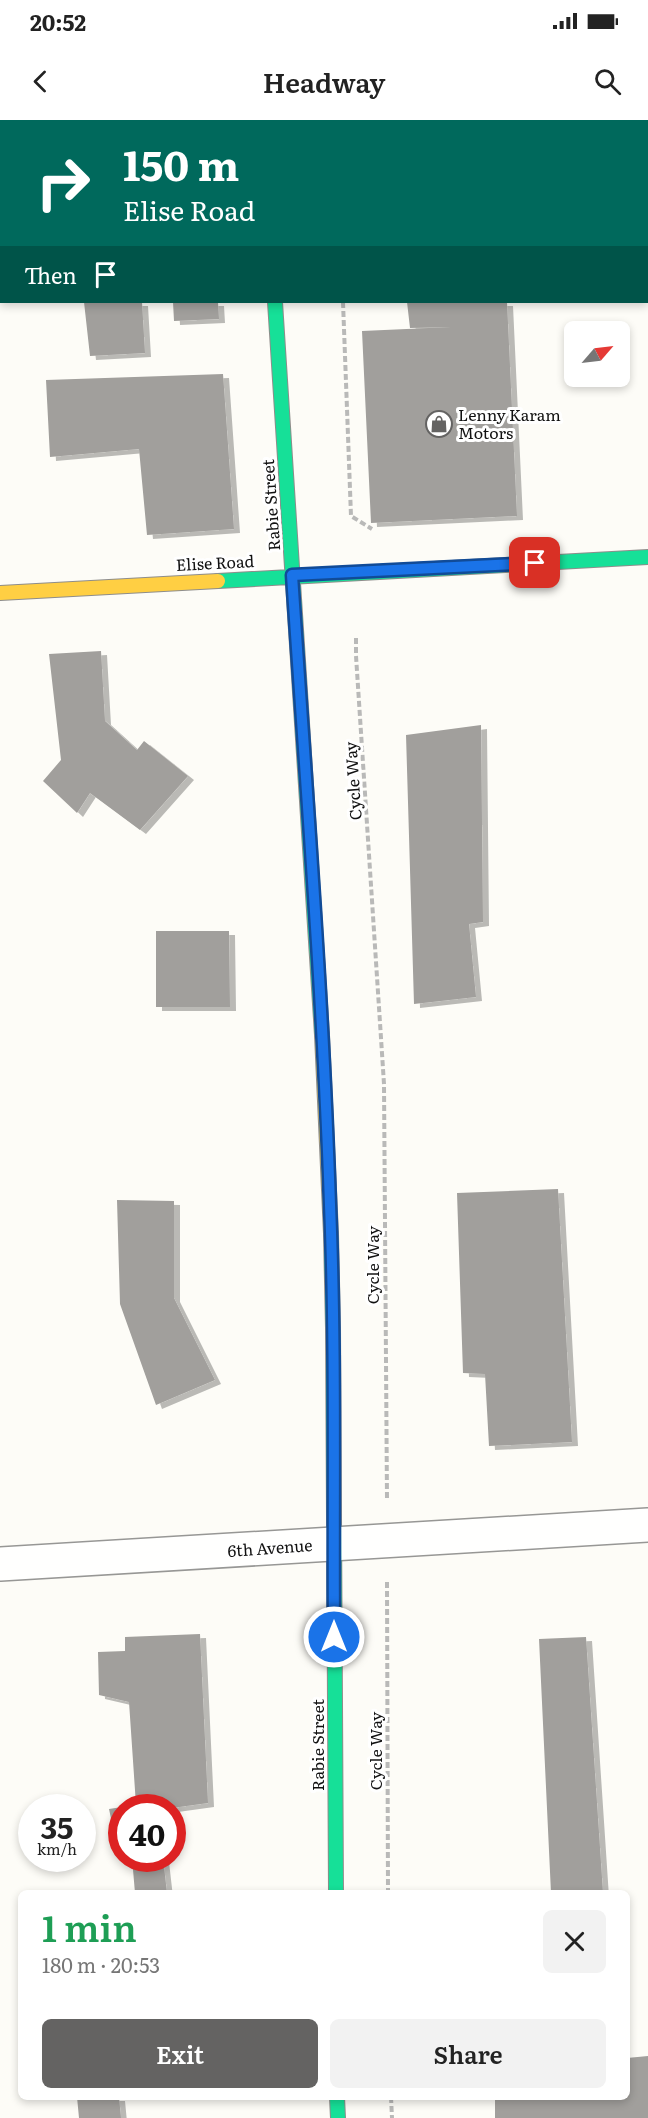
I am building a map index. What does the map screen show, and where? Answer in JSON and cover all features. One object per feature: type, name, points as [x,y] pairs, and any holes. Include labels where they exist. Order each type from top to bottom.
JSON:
[{"type":"street","name":"Rabie Street","points":[[275,303],[318,965],[330,1203],[333,1328],[336,1890]]},
{"type":"street","name":"Elise Road","points":[[0,593],[648,557]]},
{"type":"street","name":"6th Avenue","points":[[0,1564],[648,1525]]},
{"type":"street","points":[[338,2100],[338,2118]]},
{"type":"path","points":[[343,303],[351,516]]},
{"type":"path","name":"Cycle Way","points":[[356,638],[384,1084],[388,1890]]},
{"type":"path","points":[[391,2100],[392,2118]]},
{"type":"building","points":[[84,303],[142,303],[145,353],[90,356]]},
{"type":"building","points":[[173,303],[218,303],[219,319],[174,321]]},
{"type":"building","name":"Lenny Karam Motors","points":[[407,303],[507,303],[517,516],[371,523],[362,331],[451,327],[410,328]]},
{"type":"building","points":[[223,374],[234,529],[147,535],[139,449],[50,457],[46,380]]},
{"type":"building","points":[[101,651],[105,721],[137,750],[144,741],[188,776],[140,830],[90,793],[77,813],[43,781],[61,760],[49,654]]},
{"type":"building","points":[[481,725],[483,922],[469,924],[476,997],[414,1004],[406,735]]},
{"type":"building","points":[[156,931],[229,931],[230,1007],[156,1007]]},
{"type":"building","points":[[558,1189],[572,1442],[489,1446],[485,1374],[463,1373],[457,1193]]},
{"type":"building","points":[[117,1200],[174,1201],[174,1298],[215,1380],[156,1405],[120,1304]]},
{"type":"building","points":[[200,1634],[208,1803],[186,1806],[186,1794],[135,1794],[129,1702],[99,1695],[98,1652],[125,1651],[125,1637]]},
{"type":"building","points":[[586,1637],[603,1890],[551,1890],[539,1639]]},
{"type":"building","points":[[133,1872],[165,1872],[167,1890],[135,1890]]},
{"type":"building","points":[[648,2056],[648,2118],[495,2118],[495,2100],[630,2100],[630,2058]]},
{"type":"building","points":[[77,2100],[119,2100],[121,2118],[79,2118]]},
{"type":"traffic: fast","points":[[275,303],[322,1035]]},
{"type":"traffic: fast","points":[[218,581],[648,557]]},
{"type":"traffic: fast","points":[[331,1234],[336,1890]]},
{"type":"traffic: fast","points":[[337,2100],[338,2118]]},
{"type":"traffic: slow","points":[[0,593],[218,581]]},
{"type":"traffic: slow","points":[[322,1035],[331,1234]]},
{"type":"place","name":"Lenny Karam Motors","points":[[439,424]]},
{"type":"route","points":[[334,1637],[333,1328],[330,1203],[318,965],[292,575],[535,563]]}]
